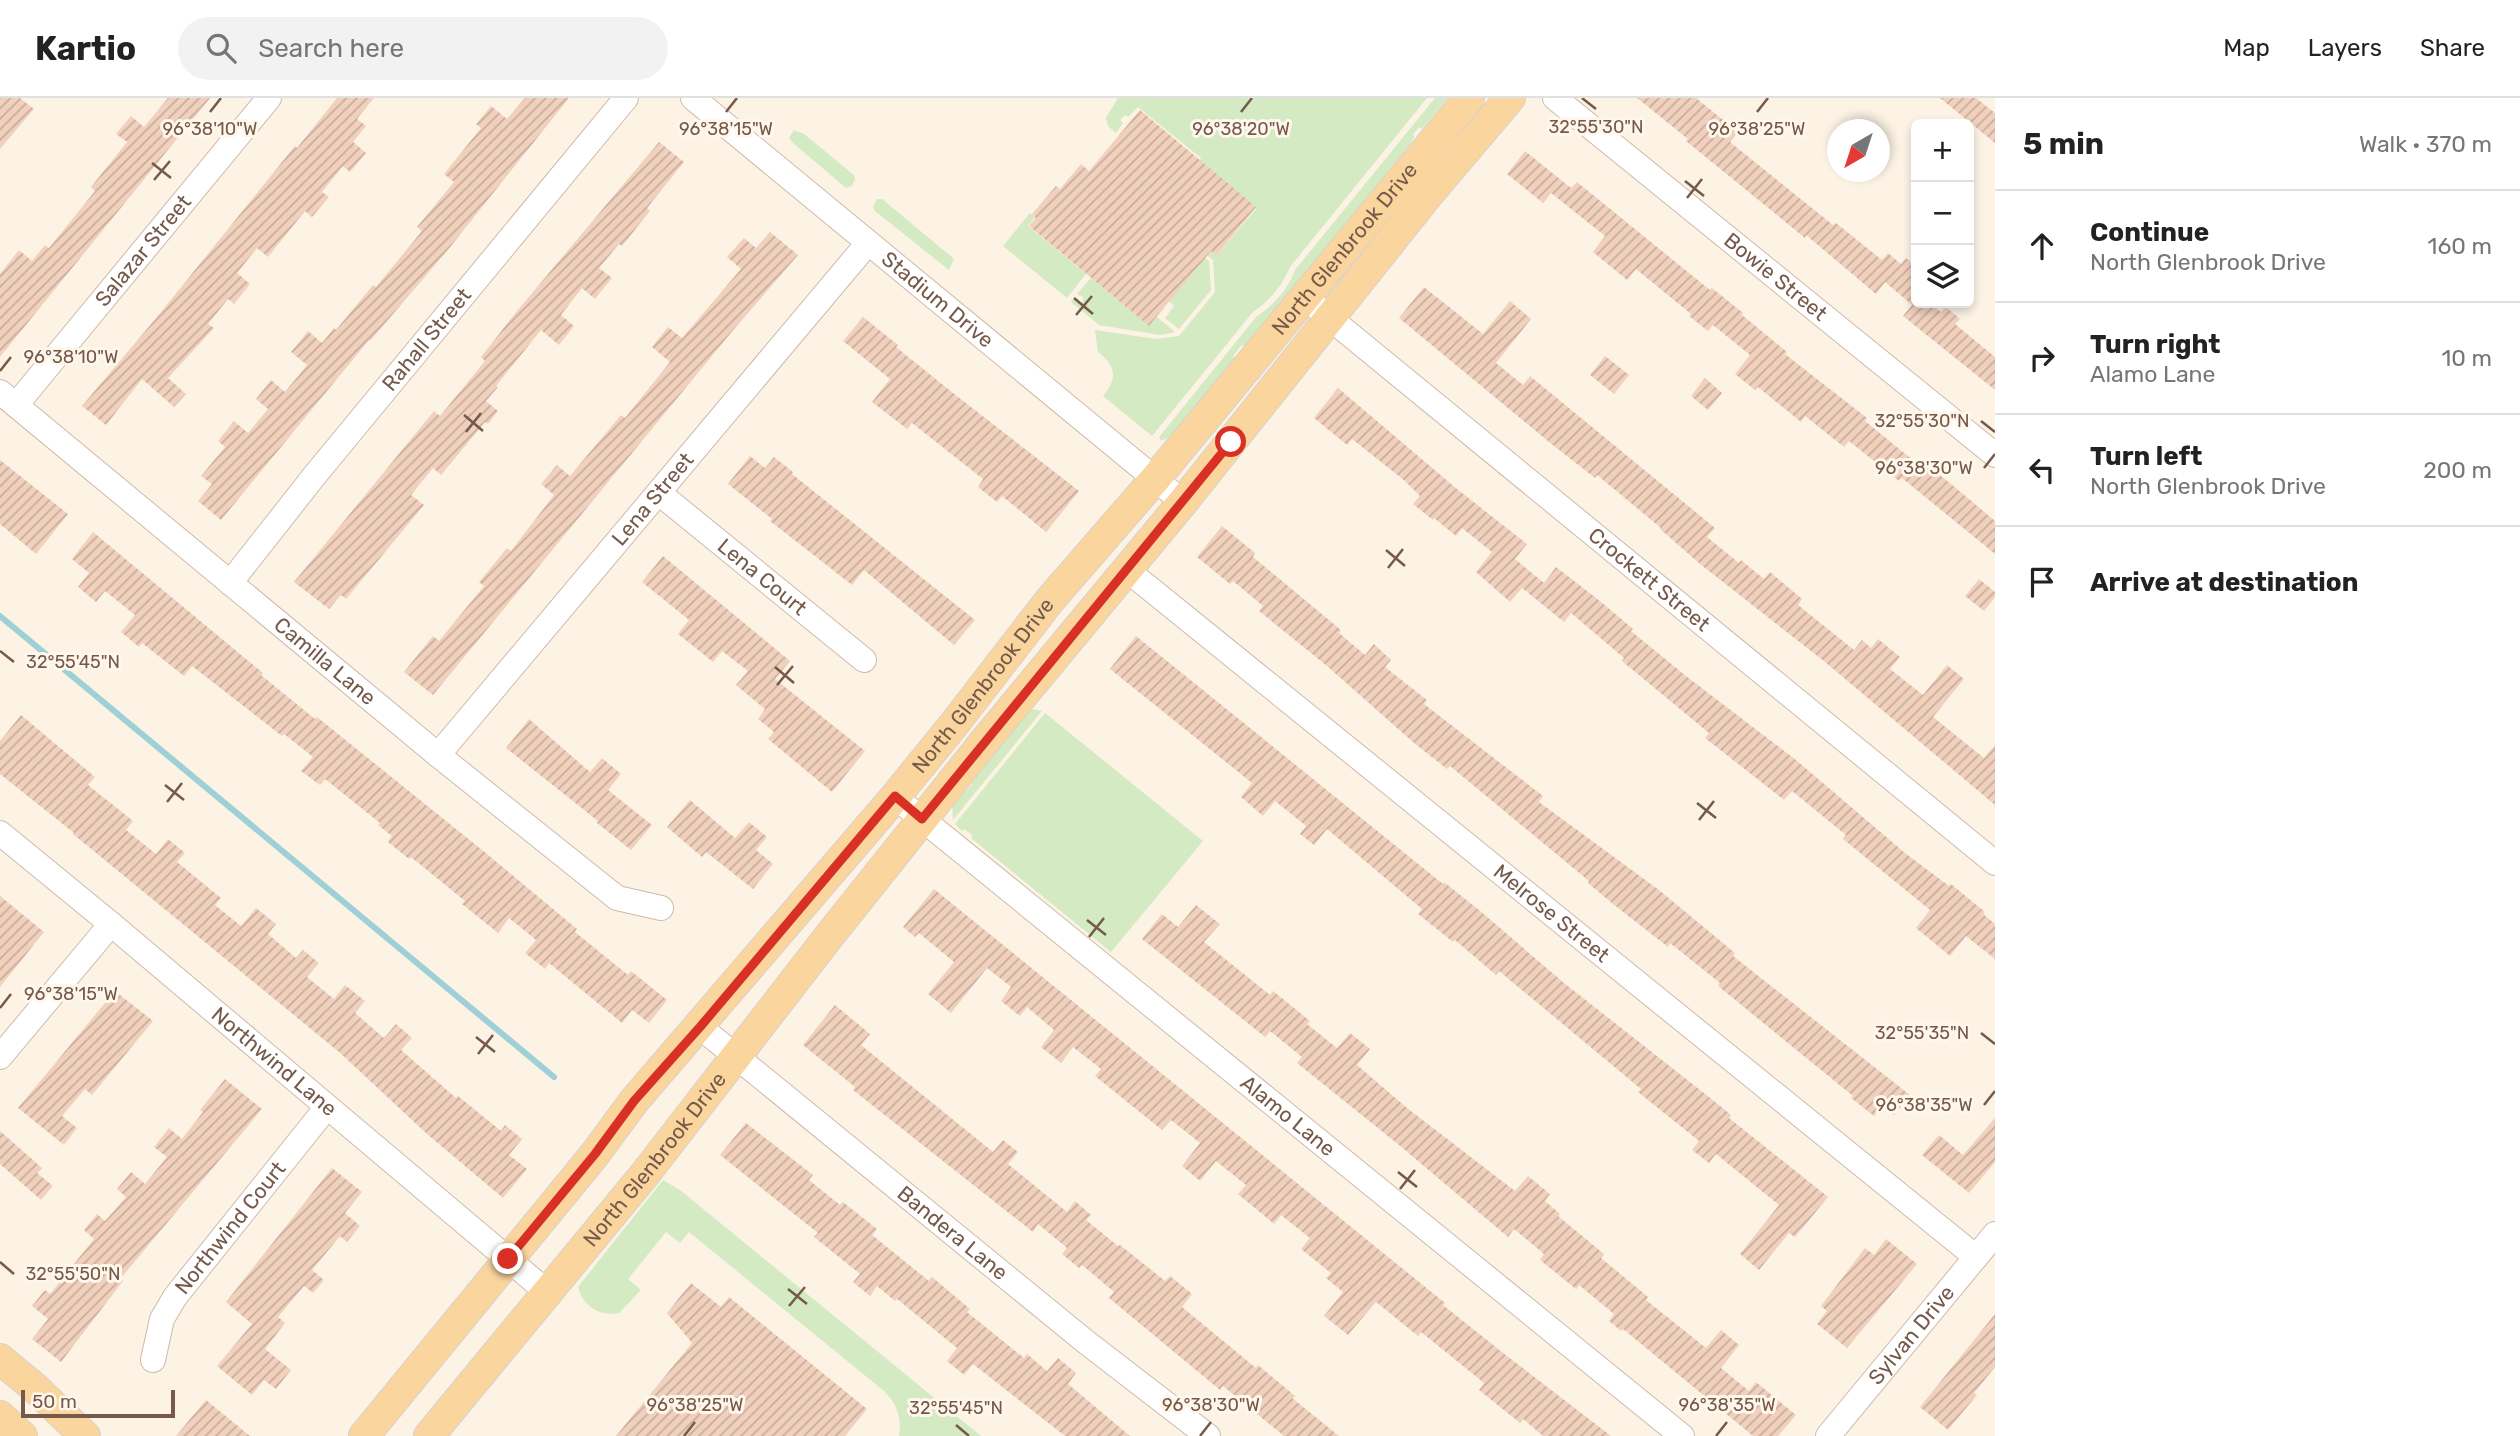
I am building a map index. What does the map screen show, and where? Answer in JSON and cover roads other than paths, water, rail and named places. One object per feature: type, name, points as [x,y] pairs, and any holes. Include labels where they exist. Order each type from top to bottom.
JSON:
[{"type":"main road","name":"North Glenbrook Drive","points":[[364,1436],[595,1154],[634,1101],[895,796],[1051,600],[1155,479],[1469,98]]},
{"type":"main road","name":"North Glenbrook Drive","points":[[429,1436],[645,1174],[922,819],[1183,502],[1427,196],[1510,98]]},
{"type":"main road","points":[[0,1359],[85,1436]]},
{"type":"main road","points":[[0,1416],[22,1436]]},
{"type":"street","name":"Salazar Street","points":[[8,398],[269,98]]},
{"type":"street","name":"Rahall Street","points":[[230,583],[315,475],[626,98]]},
{"type":"street","name":"Stadium Drive","points":[[693,98],[1183,502]]},
{"type":"street","name":"Bowie Street","points":[[1555,98],[1995,455]]},
{"type":"street","name":"Lena Street","points":[[438,755],[868,243]]},
{"type":"street","name":"Crockett Street","points":[[1304,297],[1995,863]]},
{"type":"street","name":"Camilla Lane","points":[[8,398],[438,755],[617,898],[661,908]]},
{"type":"street","name":"Lena Court","points":[[659,493],[864,660]]},
{"type":"street","name":"Melrose Street","points":[[1127,570],[1976,1257]]},
{"type":"street","name":"Alamo Lane","points":[[895,796],[1682,1436]]},
{"type":"street","name":"Northwind Lane","points":[[0,833],[547,1292]]},
{"type":"street","points":[[0,1058],[111,924]]},
{"type":"street","name":"Bandera Lane","points":[[700,1027],[1086,1342],[1208,1436]]},
{"type":"street","name":"Northwind Court","points":[[153,1360],[162,1319],[175,1297],[327,1107]]},
{"type":"street","name":"Sylvan Drive","points":[[1828,1436],[1995,1234]]},
{"type":"waterway","points":[[0,616],[554,1077]]}]
